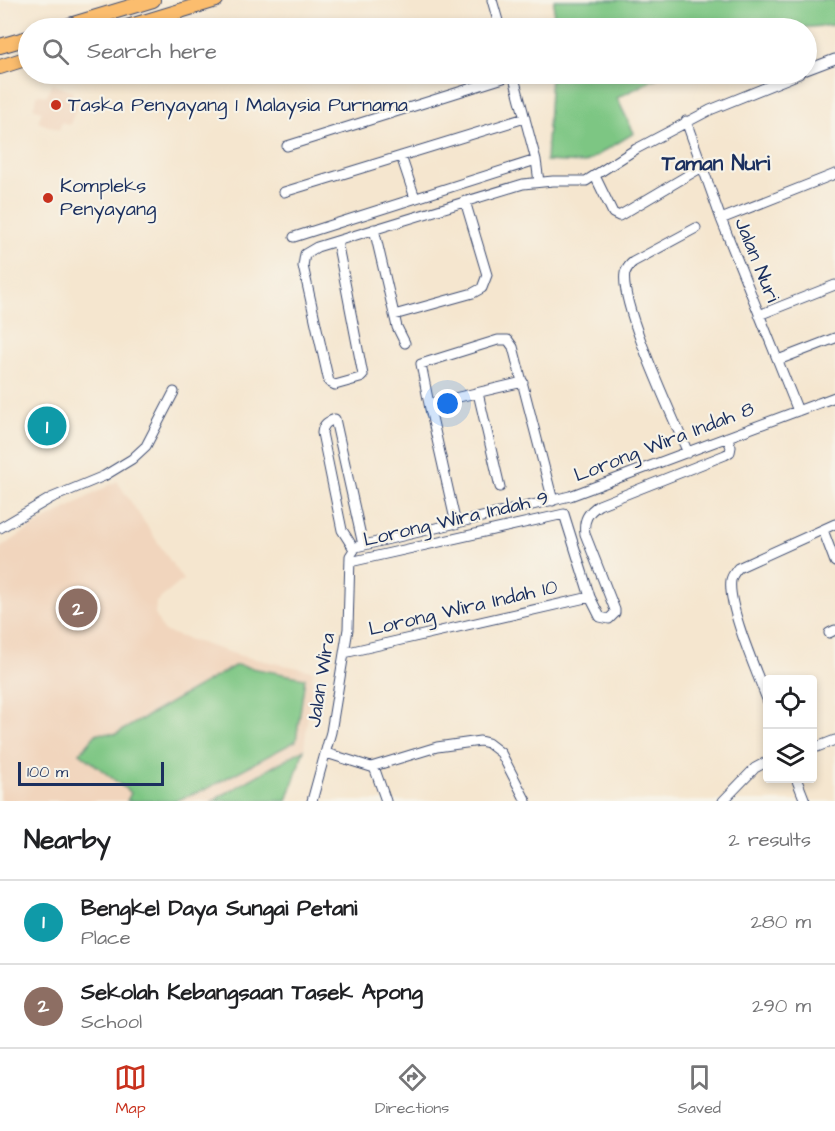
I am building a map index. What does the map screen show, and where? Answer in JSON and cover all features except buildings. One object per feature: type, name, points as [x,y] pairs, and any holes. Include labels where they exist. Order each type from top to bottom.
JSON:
[{"type":"main road","points":[[93,18],[153,0]]},
{"type":"main road","points":[[157,18],[216,0]]},
{"type":"main road","points":[[0,46],[18,41]]},
{"type":"main road","points":[[0,67],[18,61]]},
{"type":"street","points":[[492,0],[497,18]]},
{"type":"street","points":[[817,66],[835,59]]},
{"type":"street","points":[[286,146],[481,84]]},
{"type":"street","points":[[516,84],[536,160],[538,182]]},
{"type":"street","points":[[337,241],[363,375],[360,378],[335,385],[329,382],[303,259],[309,250],[374,229],[465,201],[538,182],[580,182],[595,176],[636,149],[686,122],[774,84]]},
{"type":"street","points":[[284,192],[525,118]]},
{"type":"street","name":"Jalan Nuri","points":[[686,122],[721,219],[798,411]]},
{"type":"street","points":[[401,156],[415,198]]},
{"type":"street","points":[[294,237],[536,160]]},
{"type":"street","points":[[595,176],[613,213],[619,216],[702,167]]},
{"type":"street","points":[[721,219],[835,174]]},
{"type":"street","points":[[394,315],[473,293],[484,284],[487,275],[465,201]]},
{"type":"street","points":[[688,453],[637,330],[628,302],[625,278],[628,266],[633,262],[696,228]]},
{"type":"street","points":[[374,229],[397,327],[405,343]]},
{"type":"street","points":[[759,315],[835,285]]},
{"type":"street","points":[[778,360],[835,338]]},
{"type":"street","points":[[456,524],[421,364],[504,339],[510,342],[557,500],[564,514]]},
{"type":"street","points":[[429,404],[523,382]]},
{"type":"street","points":[[0,528],[51,498],[104,476],[132,459],[146,446],[174,392]]},
{"type":"street","points":[[478,393],[500,488]]},
{"type":"street","name":"Lorong Wira Indah 8","points":[[358,547],[557,500],[835,398]]},
{"type":"street","points":[[335,419],[358,547],[342,530],[322,433],[327,422],[335,419]]},
{"type":"street","name":"Lorong Wira Indah 9","points":[[350,562],[564,514],[590,597],[600,617],[609,619],[615,613],[585,534],[587,515],[599,504],[725,455],[730,452],[731,447],[727,437]]},
{"type":"street","points":[[763,689],[740,627],[734,604],[732,579],[738,568],[835,524]]},
{"type":"street","points":[[823,530],[835,562]]},
{"type":"street","name":"Jalan Wira","points":[[312,801],[326,753],[349,621],[350,562],[358,547]]},
{"type":"street","name":"Lorong Wira Indah 10","points":[[344,653],[590,597]]},
{"type":"street","points":[[817,747],[835,740]]},
{"type":"street","points":[[326,753],[367,767],[374,767],[437,747],[480,741],[494,745],[501,753],[526,801]]},
{"type":"street","points":[[723,801],[755,768],[763,764]]},
{"type":"street","points":[[374,767],[386,801]]},
{"type":"street","points":[[798,783],[805,801]]},
{"type":"shaded area","name":"Taska Penyayang 1 Malaysia Purnama","points":[[52,84],[73,92],[70,100],[78,103],[70,125],[62,122],[59,130],[38,122],[42,111],[33,108],[38,94],[47,96]]},
{"type":"shaded area","points":[[117,481],[183,580],[156,602],[155,614],[163,631],[241,656],[313,671],[304,749],[212,801],[0,801],[0,548],[34,526]]},
{"type":"green space","points":[[554,0],[835,0],[835,25],[817,26],[817,18],[553,18]]},
{"type":"green space","points":[[550,84],[644,84],[617,98],[634,133],[585,163],[546,161]]},
{"type":"green space","points":[[236,665],[305,678],[296,741],[208,788],[175,801],[127,801],[131,793],[80,753],[97,733],[116,734]]},
{"type":"green space","points":[[304,749],[287,801],[212,801]]},
{"type":"place","name":"Taska Penyayang 1 Malaysia Purnama","points":[[56,105]]},
{"type":"place","name":"Kompleks Penyayang","points":[[48,198]]},
{"type":"place","name":"Bengkel Daya Sungai Petani","points":[[47,426]]},
{"type":"place","name":"Sekolah Kebangsaan Tasek Apong","points":[[78,608]]},
{"type":"district","name":"Taman Nuri","points":[[716,163]]}]
